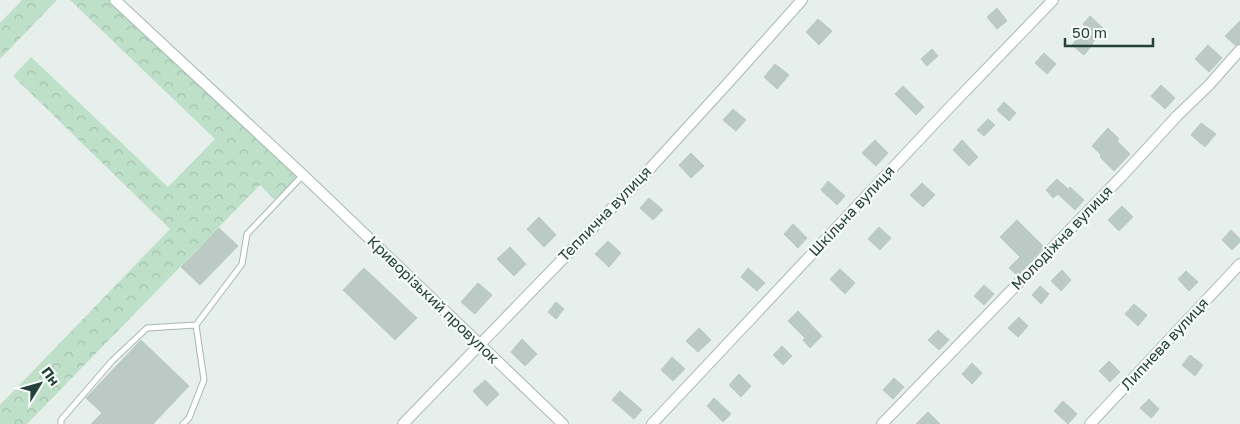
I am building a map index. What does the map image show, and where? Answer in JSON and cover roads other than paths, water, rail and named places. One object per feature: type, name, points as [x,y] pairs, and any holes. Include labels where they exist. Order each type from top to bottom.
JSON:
[{"type":"street","name":"Криворізький провулок","points":[[116,0],[303,175],[563,424]]},
{"type":"street","name":"Теплична вулиця","points":[[402,424],[645,174],[802,0]]},
{"type":"street","name":"Шкільна вулиця","points":[[652,424],[942,115],[1053,0]]},
{"type":"street","name":"Молодіжна вулиця","points":[[882,424],[1116,183],[1240,50]]},
{"type":"street","name":"Липнева вулиця","points":[[1090,424],[1240,264]]},
{"type":"lane","points":[[183,424],[189,418],[204,380],[196,325],[242,264],[247,234],[303,175]]},
{"type":"lane","points":[[61,424],[61,420],[112,360],[147,328],[196,325]]}]
